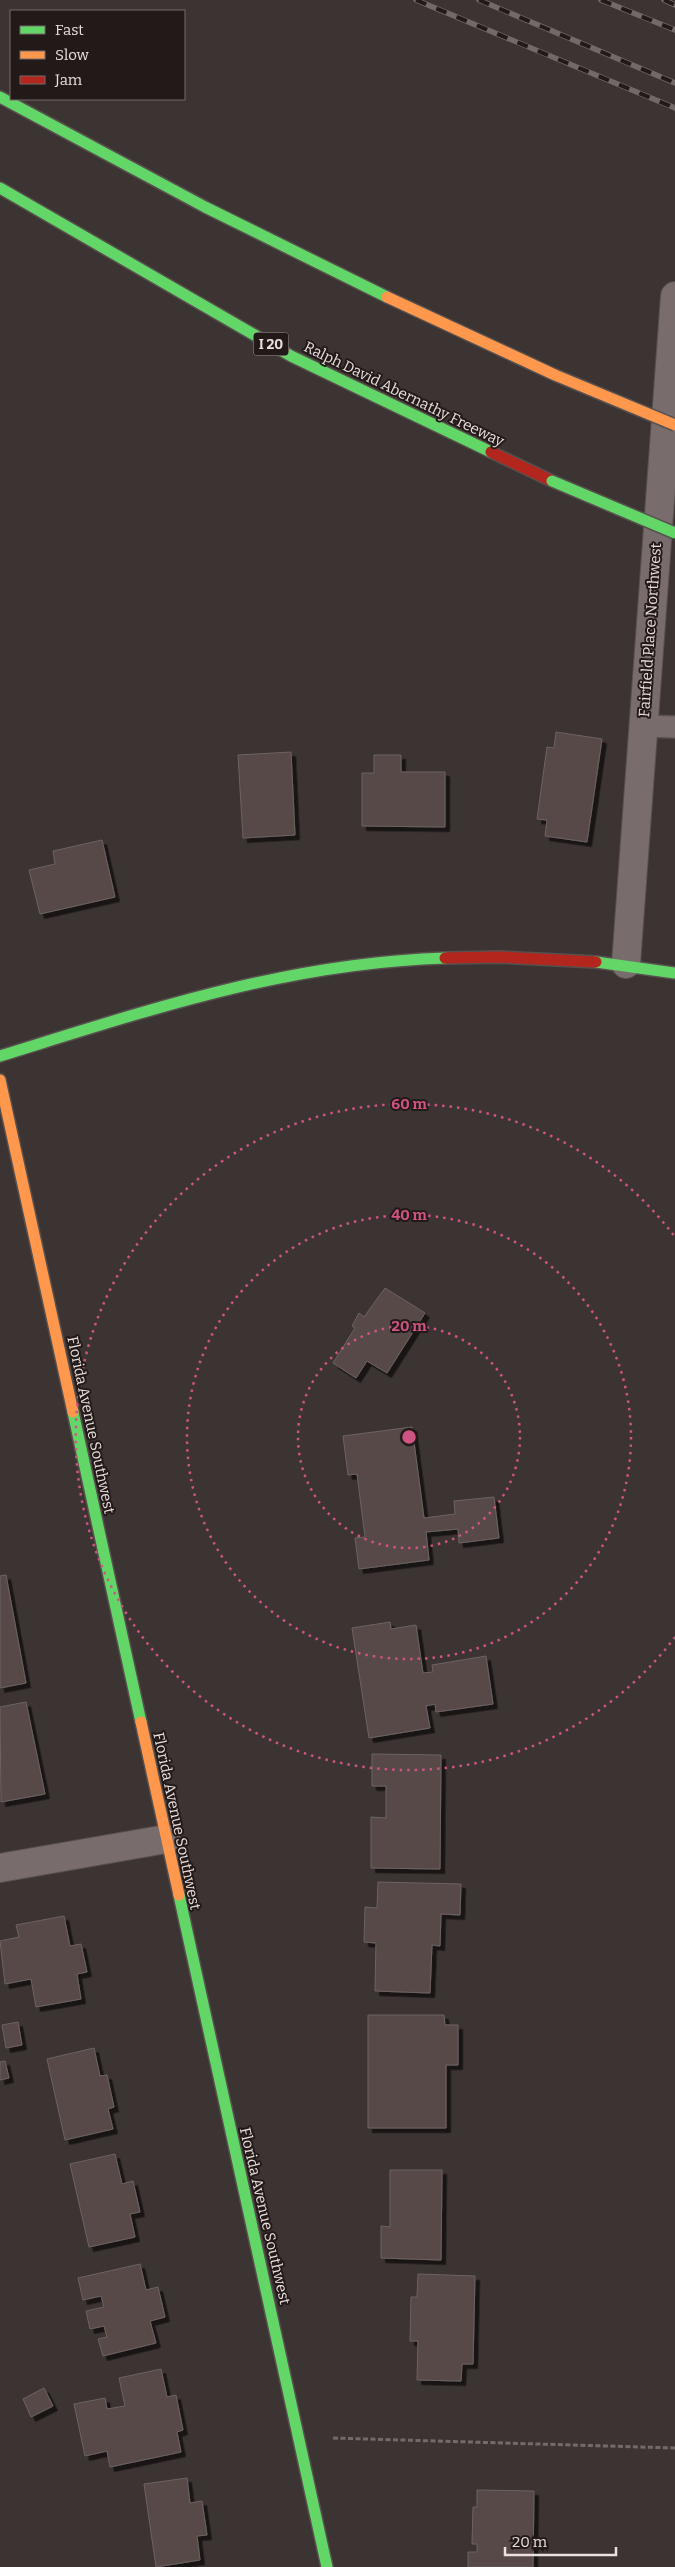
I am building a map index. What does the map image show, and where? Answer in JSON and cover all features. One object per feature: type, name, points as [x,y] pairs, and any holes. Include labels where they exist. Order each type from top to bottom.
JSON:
[{"type":"main road","points":[[0,97],[86,145],[252,232],[555,375],[675,425]]},
{"type":"main road","name":"Ralph David Abernathy Freeway","points":[[0,188],[292,356],[552,481],[675,533]]},
{"type":"main road","points":[[0,1056],[210,992],[336,966],[483,955],[626,964],[675,974]]},
{"type":"main road","name":"Florida Avenue Southwest","points":[[0,1080],[327,2567]]},
{"type":"street","name":"Fairfield Place Northwest","points":[[626,964],[675,296]]},
{"type":"street","points":[[0,1868],[166,1839]]},
{"type":"lane","points":[[643,726],[675,727]]},
{"type":"path","points":[[299,2437],[675,2448]]},
{"type":"building","points":[[556,732],[602,739],[587,842],[545,836],[547,820],[537,819],[547,747],[554,748]]},
{"type":"building","points":[[291,752],[295,835],[243,838],[238,755]]},
{"type":"building","points":[[374,755],[401,755],[401,772],[445,772],[445,827],[362,826],[362,773],[374,773]]},
{"type":"building","points":[[102,840],[115,897],[40,914],[29,870],[55,864],[53,851]]},
{"type":"building","points":[[385,1288],[425,1313],[387,1373],[367,1361],[356,1378],[333,1363],[355,1328],[352,1326],[359,1313],[364,1317]]},
{"type":"building","points":[[412,1427],[424,1518],[455,1514],[454,1501],[494,1497],[499,1538],[459,1543],[458,1529],[426,1532],[429,1560],[359,1569],[355,1538],[365,1537],[357,1474],[348,1475],[343,1436]]},
{"type":"building","points":[[6,1575],[26,1683],[0,1688],[0,1576]]},
{"type":"building","points":[[390,1622],[391,1629],[416,1625],[423,1673],[433,1672],[432,1665],[486,1656],[493,1704],[436,1712],[435,1704],[426,1706],[430,1728],[369,1738],[352,1628]]},
{"type":"building","points":[[26,1702],[45,1794],[1,1802],[0,1707]]},
{"type":"building","points":[[372,1754],[441,1755],[440,1869],[371,1868],[371,1817],[386,1818],[386,1786],[372,1786]]},
{"type":"building","points":[[378,1882],[461,1884],[460,1915],[441,1914],[440,1946],[432,1945],[430,1993],[375,1991],[376,1943],[364,1942],[365,1907],[377,1908]]},
{"type":"building","points":[[64,1916],[70,1946],[81,1944],[87,1972],[77,1974],[81,1999],[36,2007],[31,1979],[5,1984],[0,1941],[19,1937],[16,1925]]},
{"type":"building","points":[[368,2015],[444,2015],[445,2025],[458,2025],[458,2065],[446,2065],[446,2128],[368,2128]]},
{"type":"building","points":[[18,2022],[22,2045],[6,2048],[2,2025]]},
{"type":"building","points":[[94,2048],[100,2076],[107,2075],[114,2107],[108,2109],[113,2129],[65,2140],[47,2059]]},
{"type":"building","points":[[5,2061],[9,2078],[0,2080],[0,2062]]},
{"type":"building","points":[[115,2154],[122,2184],[133,2181],[140,2212],[130,2214],[135,2237],[89,2247],[70,2164]]},
{"type":"building","points":[[390,2170],[442,2170],[441,2260],[381,2258],[381,2226],[390,2227]]},
{"type":"building","points":[[140,2264],[146,2290],[158,2287],[165,2317],[150,2321],[156,2343],[103,2356],[98,2339],[107,2337],[104,2326],[90,2329],[86,2311],[104,2307],[101,2296],[83,2300],[78,2278]]},
{"type":"building","points":[[418,2274],[475,2276],[473,2364],[462,2364],[461,2381],[417,2380],[418,2341],[410,2341],[411,2297],[417,2297]]},
{"type":"building","points":[[161,2369],[167,2397],[176,2395],[183,2430],[177,2432],[181,2452],[110,2467],[107,2451],[85,2456],[74,2404],[105,2398],[107,2409],[125,2406],[119,2378]]},
{"type":"building","points":[[44,2388],[53,2406],[31,2417],[23,2399]]},
{"type":"building","points":[[187,2478],[190,2503],[202,2501],[207,2535],[197,2536],[200,2560],[156,2567],[144,2484]]},
{"type":"building","points":[[477,2490],[534,2491],[533,2567],[468,2567],[468,2552],[477,2552],[477,2544],[472,2544],[473,2507],[477,2507]]},
{"type":"railway","points":[[416,0],[675,108]]},
{"type":"railway","points":[[479,0],[675,83]]},
{"type":"railway","points":[[601,0],[675,30]]},
{"type":"railway","points":[[664,0],[675,5]]},
{"type":"traffic: fast","points":[[0,97],[205,207],[387,297]]},
{"type":"traffic: fast","points":[[0,188],[291,356],[491,452]]},
{"type":"traffic: fast","points":[[552,481],[675,533]]},
{"type":"traffic: fast","points":[[0,1056],[165,1006],[274,979],[330,969],[387,962],[445,958]]},
{"type":"traffic: fast","points":[[596,962],[675,973]]},
{"type":"traffic: fast","points":[[73,1412],[141,1722]]},
{"type":"traffic: fast","points":[[179,1895],[327,2567]]},
{"type":"traffic: slow","points":[[387,297],[555,375]]},
{"type":"traffic: slow","points":[[555,375],[675,425]]},
{"type":"traffic: slow","points":[[0,1080],[73,1412]]},
{"type":"traffic: slow","points":[[141,1722],[179,1895]]},
{"type":"traffic: jam","points":[[491,452],[552,481]]},
{"type":"traffic: jam","points":[[445,958],[500,957],[596,962]]}]
